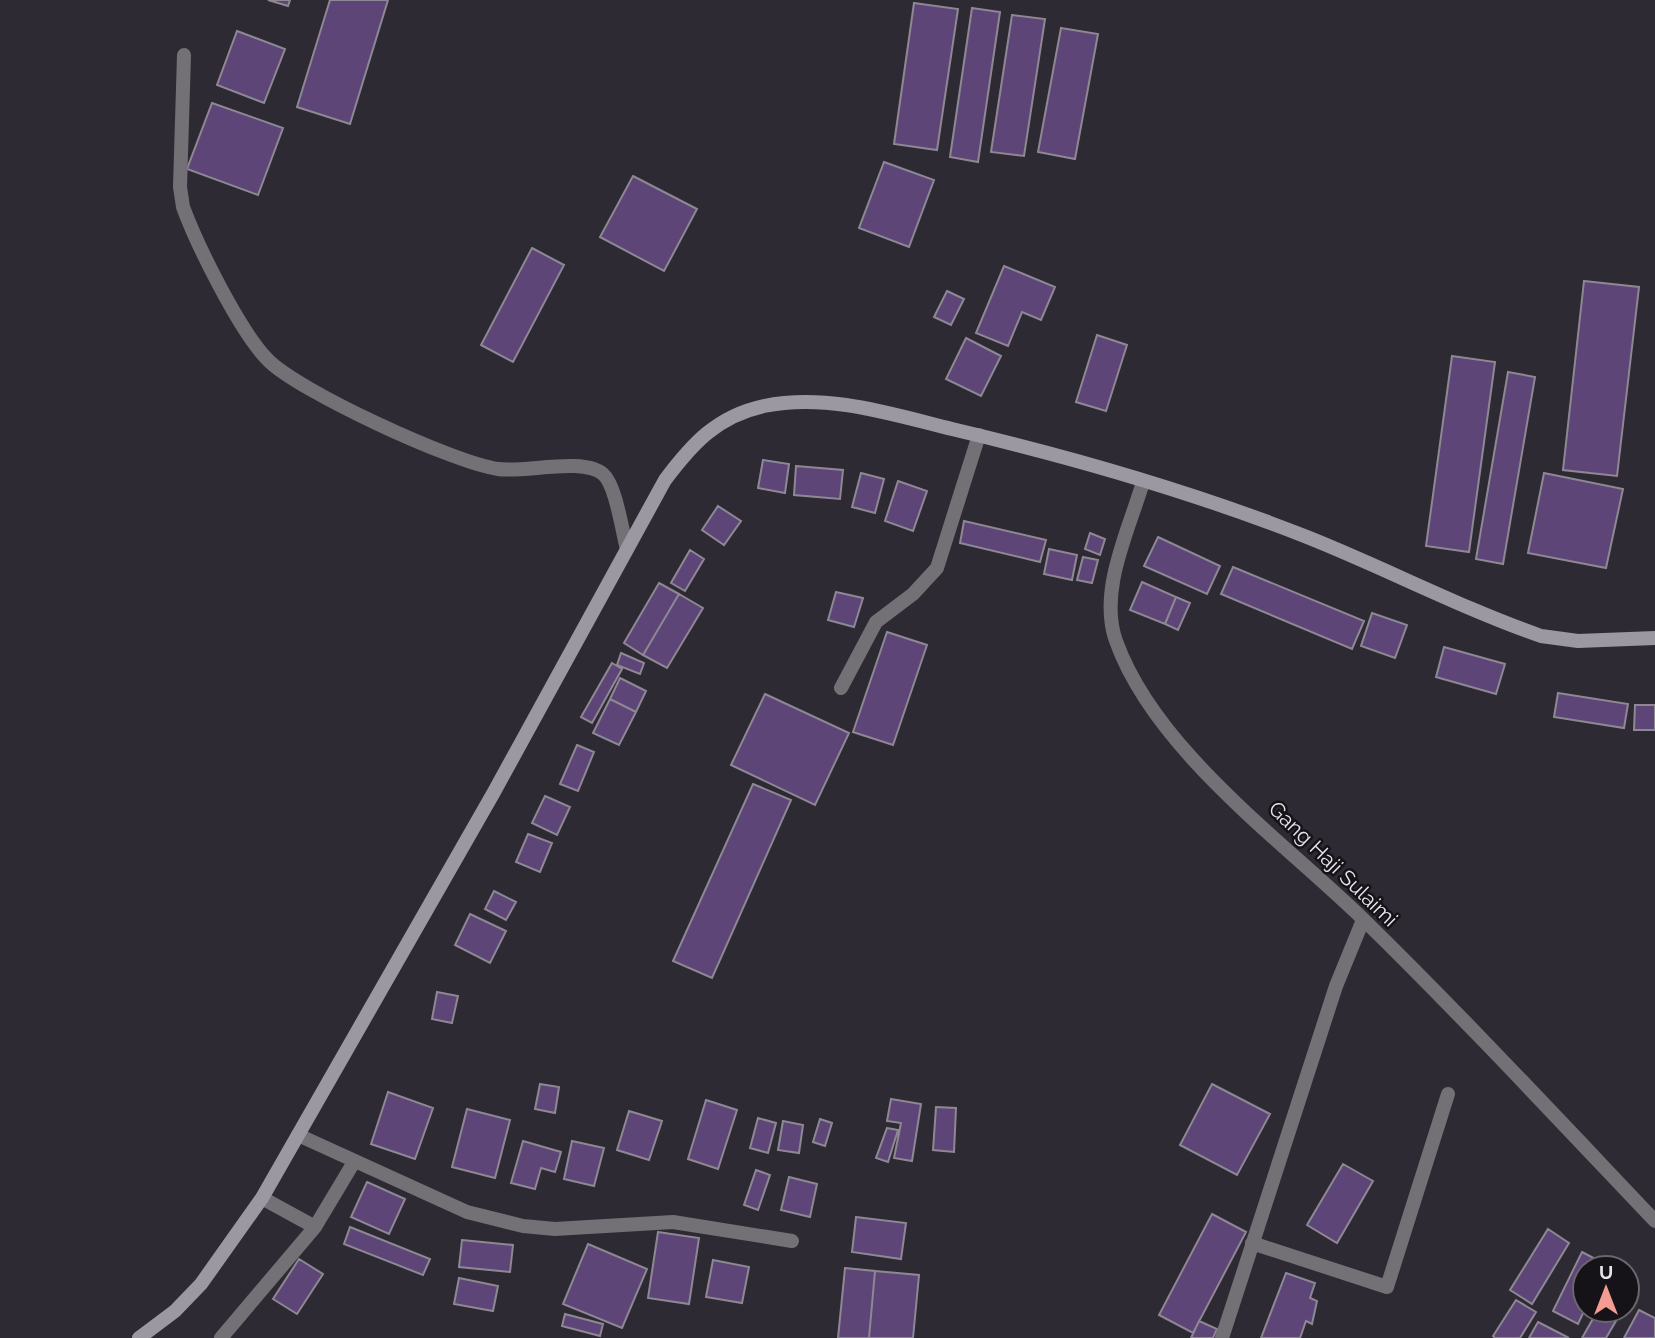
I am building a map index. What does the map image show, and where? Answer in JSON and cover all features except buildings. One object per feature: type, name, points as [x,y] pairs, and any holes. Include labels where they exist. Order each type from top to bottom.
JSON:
[{"type":"street","points":[[184,55],[180,187],[183,207],[237,317],[268,361],[288,376],[378,423],[483,467],[519,470],[589,468],[603,473],[611,484],[627,549]]},
{"type":"street","points":[[139,1338],[175,1311],[201,1284],[262,1198],[494,792],[665,480],[702,435],[735,416],[763,407],[798,402],[840,404],[889,412],[1143,482],[1308,538],[1541,636],[1578,641],[1655,638]]},
{"type":"street","points":[[841,688],[876,622],[914,594],[937,568],[979,435]]},
{"type":"street","name":"Gang Haji Sulaimi","points":[[1143,482],[1114,579],[1111,621],[1127,666],[1163,724],[1210,775],[1363,920],[1655,1221]]},
{"type":"street","points":[[1222,1338],[1303,1097],[1336,986],[1363,920]]},
{"type":"street","points":[[1252,1243],[1387,1287],[1448,1094]]},
{"type":"street","points":[[298,1135],[467,1212],[523,1226],[555,1229],[673,1222],[792,1241]]},
{"type":"street","points":[[221,1338],[354,1162]]},
{"type":"street","points":[[262,1198],[309,1224]]}]
